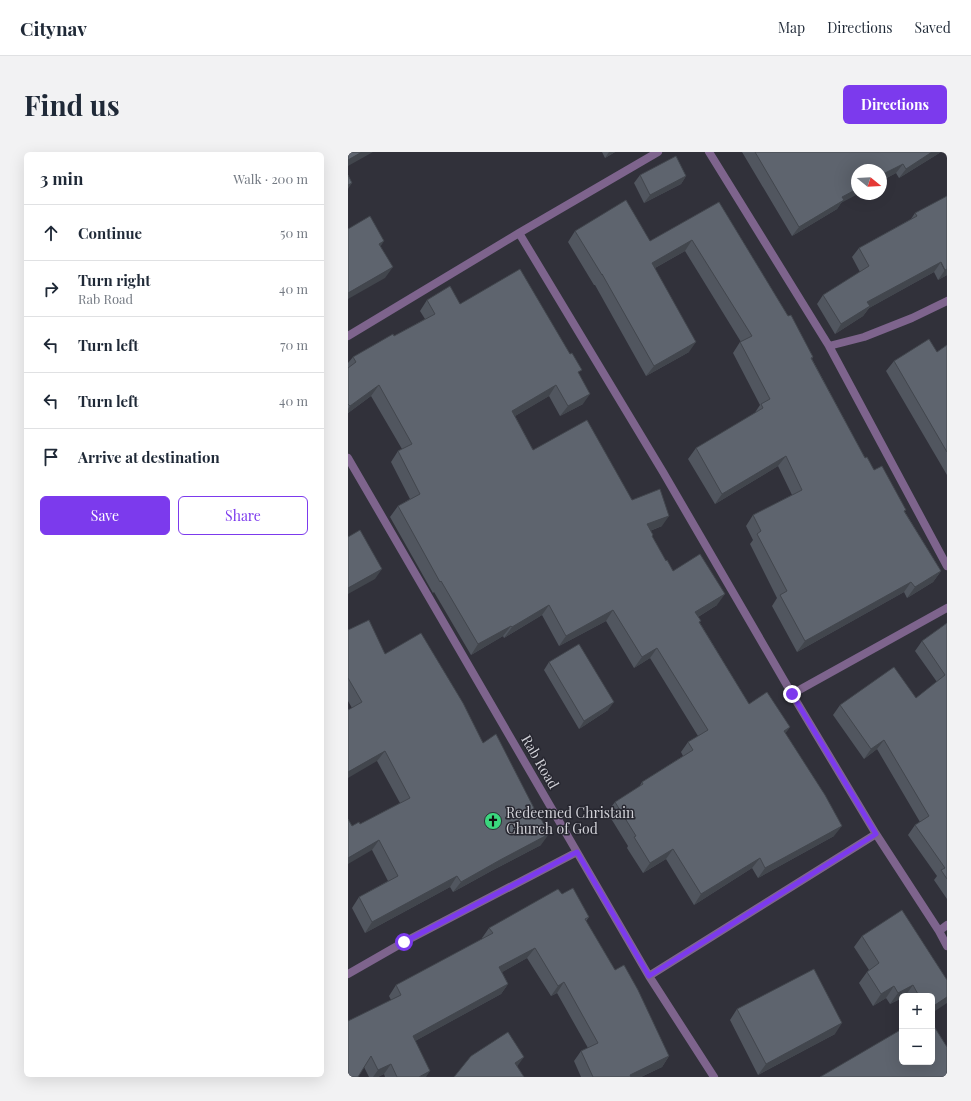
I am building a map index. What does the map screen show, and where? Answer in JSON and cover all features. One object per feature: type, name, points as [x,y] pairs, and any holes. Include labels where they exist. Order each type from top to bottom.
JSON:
[{"type":"street","points":[[348,336],[519,233],[658,152]]},
{"type":"street","points":[[709,152],[829,346],[947,566]]},
{"type":"street","points":[[519,233],[663,472],[792,694],[876,834],[939,931],[947,946]]},
{"type":"street","points":[[829,346],[864,337],[912,318],[947,301]]},
{"type":"street","name":"Rab Road","points":[[348,458],[649,976],[714,1077]]},
{"type":"street","points":[[792,694],[947,608]]},
{"type":"street","points":[[649,976],[876,834]]},
{"type":"street","points":[[348,974],[404,942],[577,852]]},
{"type":"street","points":[[939,931],[947,925]]},
{"type":"building","points":[[348,152],[362,152],[348,160]]},
{"type":"building","points":[[755,152],[932,152],[906,169],[903,164],[887,172],[887,164],[851,164],[851,192],[842,197],[844,200],[799,227]]},
{"type":"building","points":[[676,156],[686,176],[650,195],[640,175]]},
{"type":"building","points":[[348,175],[352,183],[348,185]]},
{"type":"building","points":[[947,196],[947,269],[945,270],[941,262],[867,302],[870,306],[841,324],[823,295],[869,266],[859,248],[917,216],[915,213]]},
{"type":"building","points":[[626,200],[650,241],[719,202],[788,316],[791,315],[813,357],[811,358],[865,458],[867,457],[874,470],[882,466],[906,510],[904,511],[941,571],[915,587],[911,582],[805,641],[780,595],[787,591],[757,534],[761,531],[753,515],[802,490],[786,456],[722,494],[696,448],[763,408],[761,404],[770,399],[740,342],[752,336],[692,240],[652,263],[696,342],[654,366],[602,274],[575,231]]},
{"type":"building","points":[[370,216],[384,241],[379,244],[393,267],[348,293],[348,229]]},
{"type":"building","points":[[520,269],[570,354],[572,353],[582,370],[578,372],[590,394],[568,406],[556,385],[512,411],[533,450],[587,420],[632,500],[660,489],[669,516],[647,524],[653,535],[652,536],[673,571],[700,554],[725,594],[695,612],[701,621],[699,622],[749,704],[767,692],[790,727],[784,731],[825,795],[842,826],[765,868],[760,858],[701,894],[673,849],[650,863],[634,837],[636,836],[615,802],[643,784],[642,782],[693,750],[688,742],[708,730],[657,648],[642,657],[613,610],[566,636],[549,605],[512,627],[511,626],[478,644],[441,581],[440,582],[398,506],[420,494],[398,451],[412,444],[379,385],[350,406],[348,404],[348,368],[356,362],[353,357],[393,334],[394,336],[435,314],[427,300],[450,286],[460,304]]},
{"type":"building","points":[[929,339],[937,352],[947,345],[947,452],[894,361]]},
{"type":"building","points":[[360,530],[382,569],[348,588],[348,537]]},
{"type":"building","points":[[369,620],[385,654],[421,633],[463,703],[483,743],[496,734],[537,814],[538,813],[549,834],[461,882],[457,876],[372,922],[359,897],[398,876],[379,840],[348,858],[348,819],[352,826],[359,822],[360,824],[410,798],[385,751],[348,772],[348,710],[362,702],[348,678],[348,630]]},
{"type":"building","points":[[947,623],[947,879],[941,870],[945,868],[915,825],[929,816],[884,740],[871,749],[840,705],[894,667],[916,698],[945,675],[922,641]]},
{"type":"building","points":[[579,644],[614,702],[584,721],[549,662]]},
{"type":"building","points":[[573,888],[589,917],[585,919],[615,970],[624,965],[638,990],[669,1056],[630,1075],[631,1077],[593,1077],[581,1051],[598,1043],[564,982],[558,986],[535,948],[499,967],[508,984],[413,1036],[430,1071],[419,1077],[397,1077],[391,1064],[378,1070],[371,1056],[358,1077],[348,1077],[348,1021],[401,995],[396,985],[493,933],[489,928],[558,889],[562,894]]},
{"type":"building","points":[[902,910],[947,980],[947,997],[935,1005],[935,993],[917,993],[913,985],[898,993],[894,986],[881,994],[867,972],[879,963],[862,936]]},
{"type":"building","points":[[814,969],[842,1023],[766,1064],[737,1009]]},
{"type":"building","points":[[935,1028],[947,1047],[947,1077],[820,1077],[899,1031],[899,1065],[935,1065]]},
{"type":"building","points":[[508,1032],[524,1057],[515,1063],[524,1077],[454,1077],[471,1056]]},
{"type":"place","name":"Redeemed Christain Church of God","points":[[493,821]]},
{"type":"route","points":[[404,942],[577,852],[649,976],[876,834],[792,694]]}]
